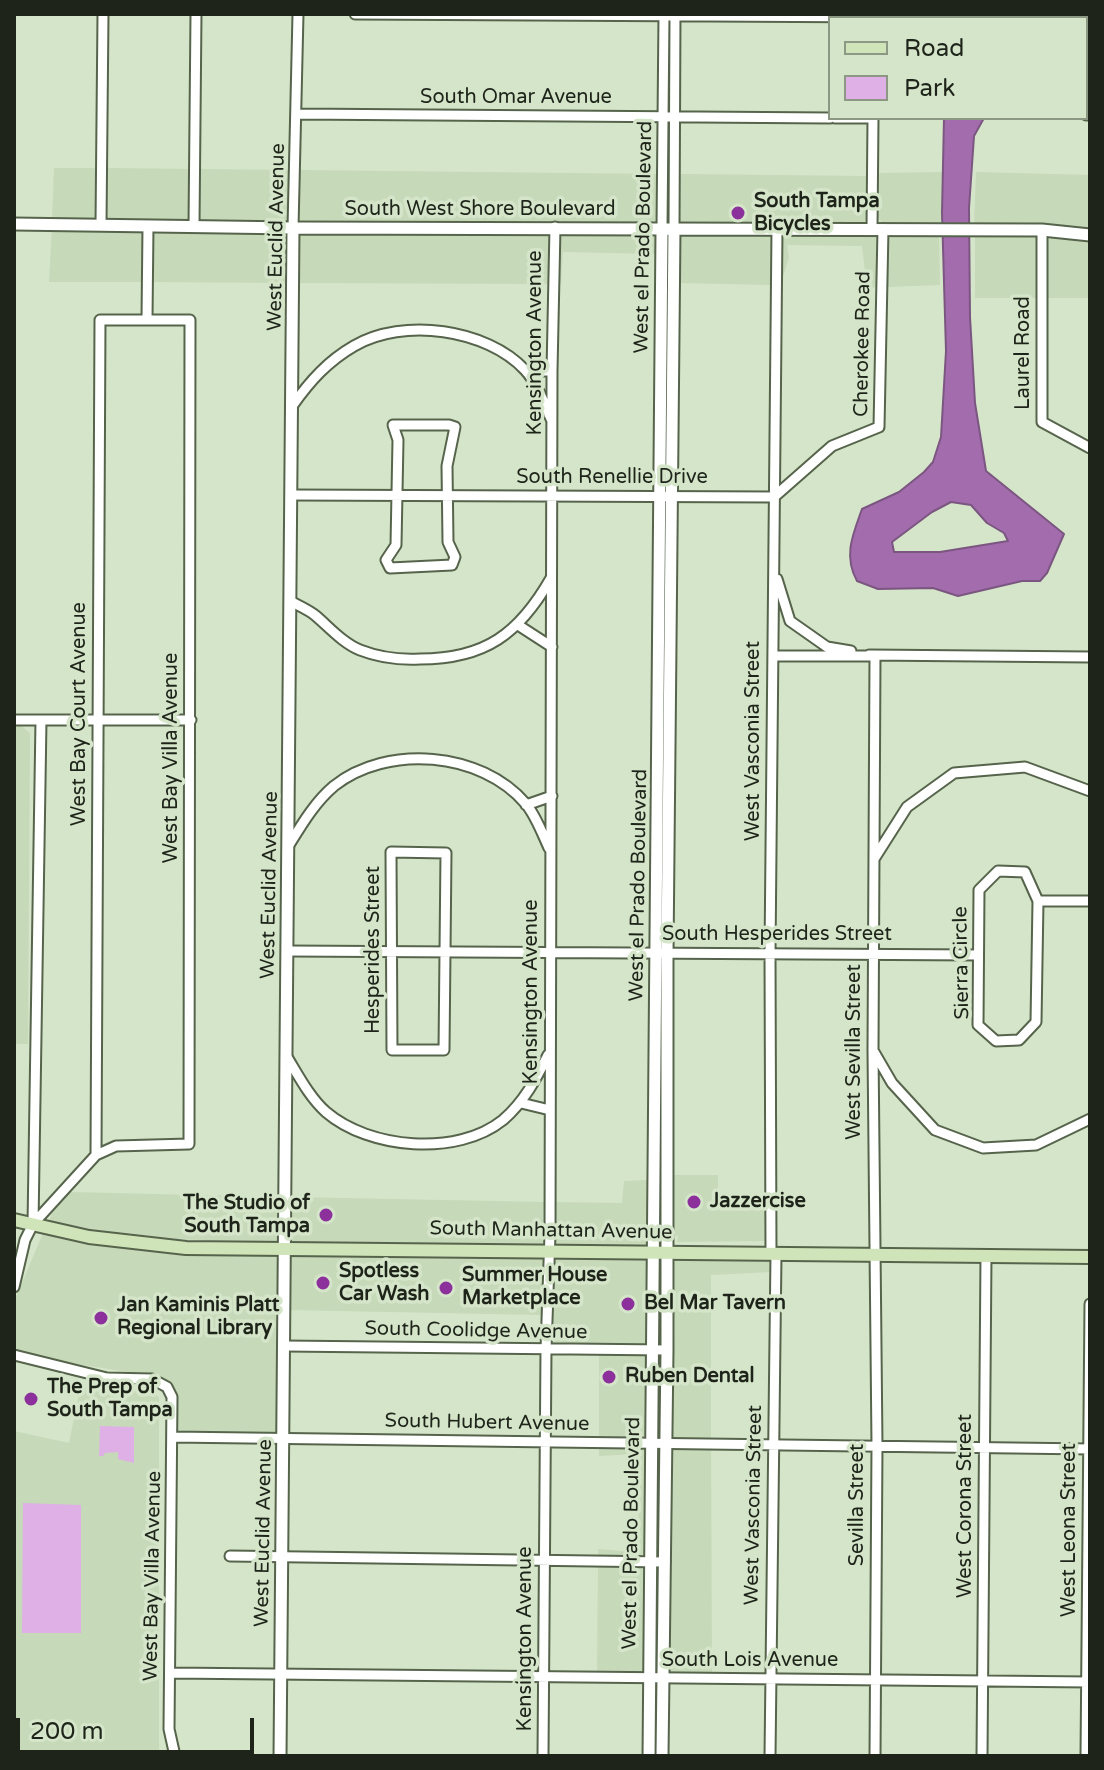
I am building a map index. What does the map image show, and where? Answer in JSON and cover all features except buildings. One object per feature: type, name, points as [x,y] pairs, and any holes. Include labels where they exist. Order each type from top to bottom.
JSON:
[{"type":"main road","name":"South Manhattan Avenue","points":[[14,1220],[89,1237],[166,1247],[1090,1257]]},
{"type":"street","points":[[101,224],[103,14]]},
{"type":"street","points":[[194,225],[196,14]]},
{"type":"street","name":"West Euclid Avenue","points":[[280,1756],[293,228],[298,14]]},
{"type":"street","points":[[355,14],[886,16]]},
{"type":"street","name":"West el Prado Boulevard","points":[[664,15],[663,117],[668,229]]},
{"type":"street","name":"West el Prado Boulevard","points":[[649,1756],[652,1203],[660,1080],[668,229],[675,118],[675,15]]},
{"type":"street","name":"South Omar Avenue","points":[[297,114],[828,118]]},
{"type":"street","points":[[873,120],[877,229]]},
{"type":"street","name":"South West Shore Boulevard","points":[[14,224],[1042,230],[1090,235]]},
{"type":"street","points":[[147,319],[148,226]]},
{"type":"street","name":"Kensington Avenue","points":[[543,1756],[555,227]]},
{"type":"street","name":"West Vasconia Street","points":[[770,1756],[773,1254],[770,953],[777,229]]},
{"type":"street","name":"Cherokee Road","points":[[774,497],[832,446],[879,427],[877,229]]},
{"type":"street","name":"Laurel Road","points":[[1042,230],[1042,422],[1090,448]]},
{"type":"street","name":"West Bay Villa Avenue","points":[[96,1155],[116,1146],[189,1144],[190,320],[147,319]]},
{"type":"street","name":"West Bay Court Avenue","points":[[96,1155],[100,320],[147,319]]},
{"type":"street","points":[[293,405],[312,379],[355,345],[398,332],[458,334],[483,341],[503,352],[526,371],[554,426]]},
{"type":"street","points":[[526,371],[552,371]]},
{"type":"street","points":[[393,425],[455,427],[448,454],[448,542],[455,557],[452,565],[390,568],[386,560],[396,545],[396,496],[398,440],[393,425]]},
{"type":"street","name":"South Renellie Drive","points":[[291,495],[774,497]]},
{"type":"street","points":[[773,570],[790,621],[827,647],[875,656]]},
{"type":"street","points":[[290,601],[315,615],[335,634],[359,650],[408,659],[447,659],[489,647],[518,625],[553,575]]},
{"type":"street","points":[[518,625],[552,647]]},
{"type":"street","points":[[773,656],[1090,657]]},
{"type":"street","name":"West Sevilla Street","points":[[875,656],[875,1255]]},
{"type":"street","points":[[14,720],[191,720]]},
{"type":"street","points":[[33,1224],[41,720]]},
{"type":"street","points":[[289,845],[307,816],[332,787],[357,771],[379,764],[439,760],[486,772],[526,805],[550,851]]},
{"type":"street","points":[[874,859],[907,807],[954,773],[1025,767],[1090,791]]},
{"type":"street","points":[[526,805],[552,796]]},
{"type":"street","name":"Hesperides Street","points":[[391,852],[446,853],[445,952],[444,1050],[392,1050],[391,852]]},
{"type":"street","name":"Sierra Circle","points":[[998,871],[1025,872],[1038,901],[1036,1022],[1019,1040],[996,1041],[978,1025],[979,890],[998,871]]},
{"type":"street","points":[[1038,901],[1090,901]]},
{"type":"street","name":"South Hesperides Street","points":[[288,951],[978,955]]},
{"type":"street","points":[[873,1050],[892,1083],[935,1130],[983,1148],[1036,1145],[1090,1119]]},
{"type":"street","points":[[287,1057],[324,1110],[354,1129],[380,1140],[438,1143],[462,1139],[501,1121],[521,1103],[549,1052]]},
{"type":"street","name":"West el Prado Boulevard","points":[[660,1080],[667,1203],[662,1756]]},
{"type":"street","points":[[521,1103],[550,1110]]},
{"type":"street","points":[[14,1287],[25,1240],[33,1224],[96,1155]]},
{"type":"street","points":[[652,1203],[667,1203]]},
{"type":"street","name":"Sevilla Street","points":[[875,1255],[875,1756]]},
{"type":"street","name":"West Corona Street","points":[[982,1756],[986,1256]]},
{"type":"street","points":[[652,1301],[667,1300]]},
{"type":"street","name":"West Leona Street","points":[[1086,1756],[1090,1304]]},
{"type":"street","name":"South Coolidge Avenue","points":[[284,1346],[667,1350]]},
{"type":"street","name":"West Bay Villa Avenue","points":[[14,1355],[107,1378],[152,1379],[167,1387],[172,1397],[169,1729],[175,1756]]},
{"type":"street","name":"South Hubert Avenue","points":[[172,1437],[1089,1449]]},
{"type":"street","points":[[230,1556],[665,1562]]},
{"type":"street","name":"South Lois Avenue","points":[[170,1673],[1088,1682]]},
{"type":"shaded area","points":[[944,120],[983,120],[974,136],[969,208],[975,403],[986,471],[1064,534],[1047,573],[1040,581],[1022,581],[958,596],[933,588],[878,589],[857,581],[853,572],[850,554],[862,509],[899,492],[933,462],[941,437],[946,351],[942,213]],"holes":[[[951,502],[971,505],[987,523],[1004,533],[1008,541],[940,552],[894,552],[892,542]]]},
{"type":"shaded area","points":[[54,168],[97,168],[97,220],[52,220]]},
{"type":"shaded area","points":[[106,168],[190,169],[189,221],[106,220]]},
{"type":"shaded area","points":[[199,169],[291,170],[289,223],[199,222]]},
{"type":"shaded area","points":[[300,170],[658,174],[658,224],[298,224]]},
{"type":"shaded area","points":[[945,172],[944,222],[884,224],[876,216],[876,173]]},
{"type":"shaded area","points":[[976,172],[1090,175],[1090,230],[974,225]]},
{"type":"shaded area","points":[[679,174],[868,176],[867,217],[863,224],[679,224]]},
{"type":"shaded area","points":[[52,228],[143,230],[143,282],[49,282]]},
{"type":"shaded area","points":[[153,230],[289,232],[289,283],[152,282]]},
{"type":"shaded area","points":[[551,231],[550,284],[298,283],[298,232]]},
{"type":"shaded area","points":[[560,231],[658,233],[658,254],[563,252],[559,284]]},
{"type":"shaded area","points":[[678,233],[773,233],[772,285],[678,283]]},
{"type":"shaded area","points":[[782,233],[873,233],[878,241],[877,287],[867,288],[862,246],[787,245],[789,257],[781,283]]},
{"type":"shaded area","points":[[893,234],[939,234],[940,285],[886,287],[887,240]]},
{"type":"shaded area","points":[[975,234],[1037,234],[1037,298],[975,298]]},
{"type":"shaded area","points":[[1047,235],[1090,239],[1090,298],[1047,298]]},
{"type":"shaded area","points":[[14,724],[19,724],[30,733],[28,1044],[14,1044]]},
{"type":"shaded area","points":[[669,1175],[718,1175],[718,1198],[766,1200],[765,1241],[677,1242],[678,1236],[672,1235],[673,1194],[669,1187]]},
{"type":"shaded area","points":[[648,1180],[647,1247],[552,1247],[553,1202],[622,1203],[624,1181]]},
{"type":"shaded area","points":[[68,1192],[281,1197],[280,1243],[121,1237],[48,1223],[54,1208]]},
{"type":"shaded area","points":[[290,1197],[544,1202],[543,1247],[289,1244]]},
{"type":"shaded area","points":[[44,1231],[280,1251],[279,1434],[177,1432],[176,1393],[162,1377],[56,1361],[14,1351],[16,1297]]},
{"type":"shaded area","points":[[289,1252],[543,1255],[542,1315],[289,1310]]},
{"type":"shaded area","points":[[552,1255],[647,1256],[647,1346],[551,1345]]},
{"type":"shaded area","points":[[672,1256],[771,1258],[771,1272],[711,1275],[711,1439],[671,1439]]},
{"type":"shaded area","points":[[599,1354],[647,1355],[647,1439],[599,1438]]},
{"type":"shaded area","points":[[81,1384],[104,1389],[153,1390],[159,1398],[159,1756],[14,1756],[14,1431],[69,1443]]},
{"type":"shaded area","points":[[599,1446],[647,1447],[644,1558],[598,1557],[598,1549],[634,1552],[638,1548],[639,1457],[635,1454],[599,1456]]},
{"type":"shaded area","points":[[671,1447],[711,1448],[712,1675],[668,1675]]},
{"type":"shaded area","points":[[598,1565],[644,1566],[644,1674],[597,1674]]},
{"type":"green space","points":[[100,1426],[134,1427],[134,1463],[118,1459],[118,1452],[99,1456]]},
{"type":"green space","points":[[23,1503],[81,1505],[81,1633],[22,1633]]},
{"type":"place","name":"South Tampa Bicycles","points":[[738,213]]},
{"type":"place","name":"Jazzercise","points":[[694,1202]]},
{"type":"place","name":"The Studio of South Tampa","points":[[326,1215]]},
{"type":"place","name":"Spotless Car Wash","points":[[323,1283]]},
{"type":"place","name":"Summer House Marketplace","points":[[446,1288]]},
{"type":"place","name":"Bel Mar Tavern","points":[[628,1304]]},
{"type":"place","name":"Jan Kaminis Platt Regional Library","points":[[101,1318]]},
{"type":"place","name":"Ruben Dental","points":[[609,1377]]},
{"type":"place","name":"The Prep of South Tampa","points":[[31,1399]]}]
